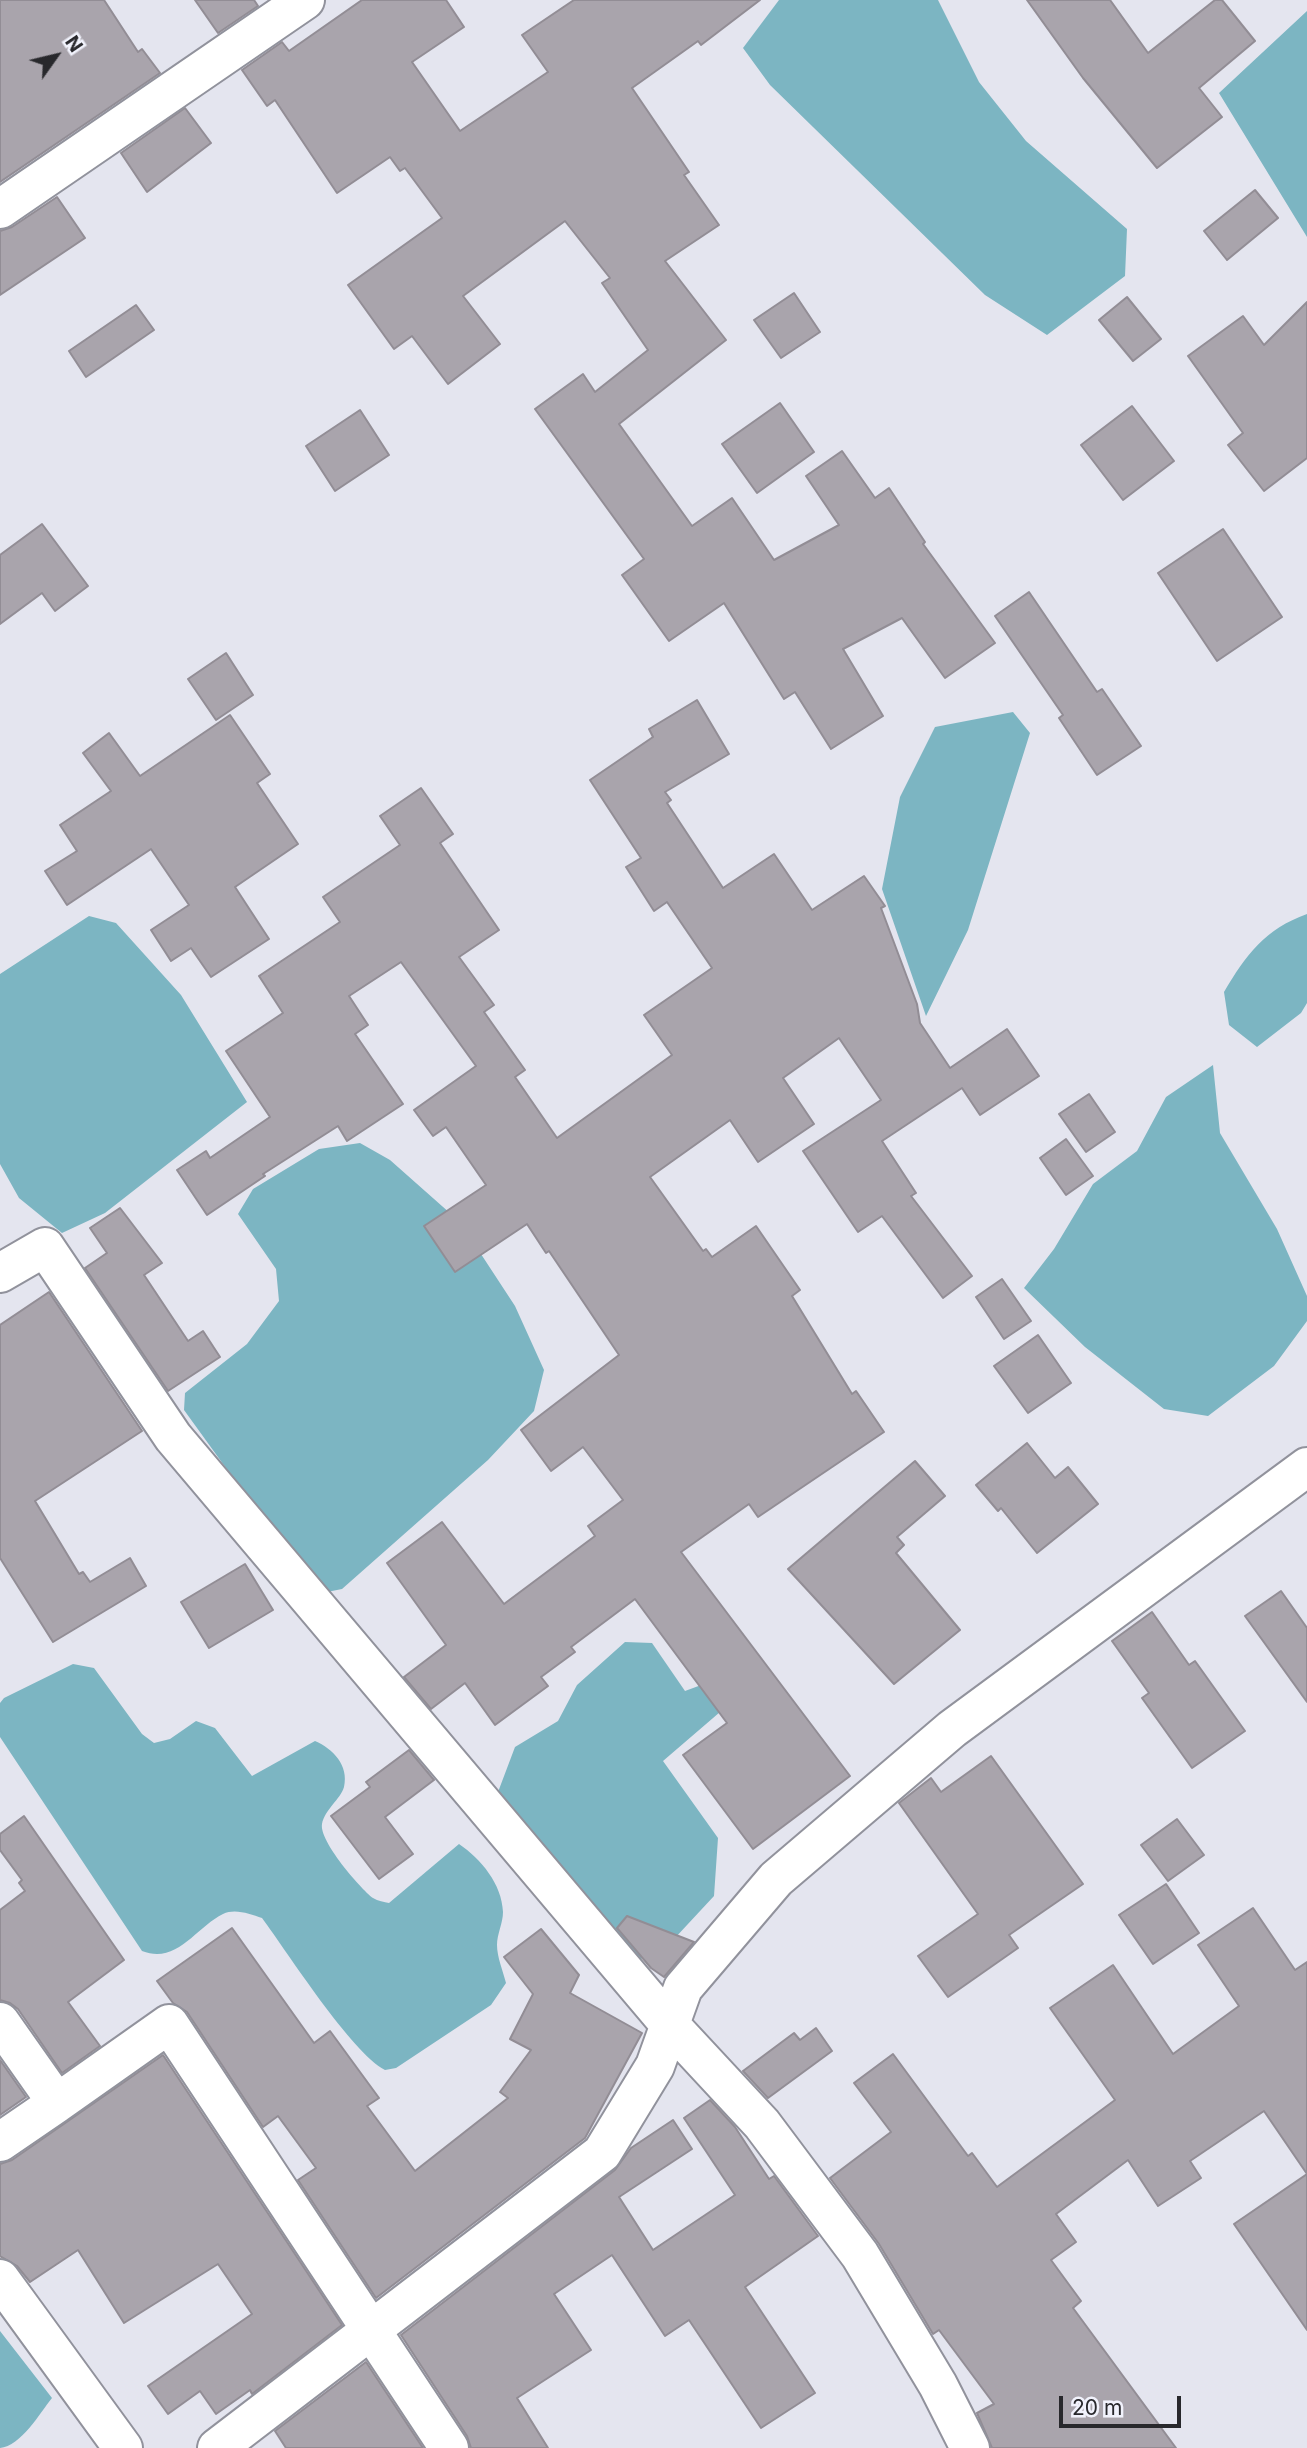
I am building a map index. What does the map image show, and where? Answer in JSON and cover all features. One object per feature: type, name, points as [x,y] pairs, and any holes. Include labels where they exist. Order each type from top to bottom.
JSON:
[{"type":"street","points":[[0,209],[282,6]]},
{"type":"street","points":[[0,1273],[45,1247],[173,1437],[670,2025],[762,2124],[860,2255],[938,2385],[970,2448]]},
{"type":"street","points":[[217,2448],[369,2328],[602,2153],[655,2066],[684,1988],[776,1879],[952,1729],[1307,1467]]},
{"type":"street","points":[[0,2022],[57,2103]]},
{"type":"street","points":[[0,2142],[169,2024],[449,2448]]},
{"type":"street","points":[[0,2279],[123,2448]]},
{"type":"water","points":[[779,0],[938,0],[979,82],[1026,141],[1127,229],[1125,276],[1047,335],[985,295],[770,85],[743,48]]},
{"type":"water","points":[[1307,11],[1307,237],[1219,93]]},
{"type":"water","points":[[1013,712],[1030,733],[968,930],[926,1016],[882,889],[900,797],[935,727]]},
{"type":"water","points":[[1307,914],[1307,1003],[1301,1013],[1257,1047],[1229,1025],[1224,992],[1240,966],[1258,945],[1279,927]]},
{"type":"water","points":[[89,916],[116,923],[181,995],[247,1102],[105,1213],[62,1233],[19,1198],[0,1164],[0,974]]},
{"type":"water","points":[[1213,1065],[1220,1133],[1277,1229],[1307,1296],[1307,1321],[1274,1366],[1208,1416],[1164,1409],[1085,1347],[1024,1288],[1054,1249],[1093,1184],[1137,1151],[1166,1097]]},
{"type":"water","points":[[360,1143],[390,1160],[460,1222],[515,1306],[544,1370],[534,1411],[488,1460],[342,1589],[317,1594],[184,1410],[185,1393],[247,1344],[279,1301],[276,1269],[238,1214],[253,1189],[319,1149]]},
{"type":"water","points":[[625,1642],[652,1643],[685,1691],[731,1674],[727,1706],[663,1761],[718,1838],[714,1896],[661,1953],[633,1961],[495,1800],[515,1747],[558,1721],[577,1685]]},
{"type":"water","points":[[73,1664],[94,1668],[142,1734],[154,1743],[170,1739],[196,1721],[215,1728],[252,1776],[315,1741],[328,1748],[342,1765],[345,1779],[342,1792],[324,1819],[323,1832],[342,1864],[375,1899],[389,1903],[459,1844],[467,1850],[489,1873],[502,1902],[503,1916],[497,1945],[506,1983],[491,2005],[396,2068],[385,2070],[355,2044],[338,2023],[262,1918],[242,1912],[228,1912],[213,1920],[176,1949],[154,1954],[142,1951],[0,1737],[0,1703],[4,1698]]},
{"type":"water","points":[[0,2331],[52,2398],[23,2435],[8,2446],[0,2448]]},
{"type":"building","points":[[0,0],[104,0],[138,52],[142,49],[160,73],[0,182]]},
{"type":"building","points":[[195,0],[254,0],[258,6],[218,33]]},
{"type":"building","points":[[362,0],[446,0],[464,27],[412,62],[460,131],[548,72],[522,35],[574,0],[760,0],[701,45],[698,41],[632,88],[689,172],[684,175],[719,225],[665,261],[726,340],[619,424],[692,526],[732,498],[774,560],[839,525],[806,476],[842,451],[875,498],[889,488],[925,542],[923,544],[995,643],[945,678],[902,618],[843,649],[883,716],[831,749],[795,692],[784,699],[724,603],[669,641],[622,575],[644,559],[535,409],[583,374],[595,392],[648,350],[602,283],[610,278],[565,221],[463,296],[500,344],[448,384],[412,336],[394,349],[348,285],[442,218],[405,168],[400,171],[390,157],[337,193],[275,100],[267,106],[242,70],[282,42],[289,51]]},
{"type":"building","points":[[1027,0],[1110,0],[1148,53],[1215,0],[1222,0],[1255,41],[1199,88],[1222,117],[1157,168],[1083,78]]},
{"type":"building","points":[[185,108],[211,143],[147,192],[121,153]]},
{"type":"building","points":[[1255,190],[1278,218],[1227,260],[1204,231]]},
{"type":"building","points":[[57,197],[85,238],[0,295],[0,231],[12,227]]},
{"type":"building","points":[[794,293],[820,332],[781,358],[754,320]]},
{"type":"building","points":[[1127,297],[1161,339],[1133,361],[1099,320]]},
{"type":"building","points":[[1307,302],[1307,458],[1264,491],[1228,445],[1243,433],[1188,356],[1243,316],[1264,345]]},
{"type":"building","points":[[136,305],[154,330],[86,377],[69,351]]},
{"type":"building","points":[[780,403],[814,452],[757,493],[722,444]]},
{"type":"building","points":[[1132,406],[1174,461],[1123,500],[1081,445]]},
{"type":"building","points":[[360,410],[389,455],[335,491],[306,446]]},
{"type":"building","points":[[42,524],[88,586],[55,611],[42,593],[0,624],[0,555]]},
{"type":"building","points":[[1223,529],[1282,617],[1217,661],[1158,573]]},
{"type":"building","points":[[1029,592],[1097,692],[1102,689],[1141,746],[1097,775],[1059,718],[1063,715],[995,616]]},
{"type":"building","points":[[226,653],[253,695],[216,720],[188,679]]},
{"type":"building","points":[[697,700],[729,754],[665,792],[671,800],[667,803],[723,888],[774,854],[812,910],[864,876],[885,906],[881,908],[917,1004],[920,1023],[950,1068],[1007,1029],[1039,1076],[980,1115],[962,1088],[882,1141],[916,1193],[911,1196],[972,1276],[943,1298],[882,1216],[858,1232],[803,1151],[881,1100],[839,1038],[783,1078],[814,1124],[758,1162],[730,1120],[650,1177],[703,1251],[706,1249],[712,1257],[756,1226],[800,1290],[792,1296],[852,1394],[856,1391],[884,1432],[758,1517],[749,1504],[681,1552],[850,1776],[753,1849],[683,1755],[727,1723],[635,1599],[571,1647],[575,1652],[541,1677],[548,1686],[495,1725],[465,1683],[431,1709],[404,1677],[446,1645],[387,1563],[442,1522],[504,1604],[595,1536],[588,1526],[623,1500],[583,1447],[551,1471],[521,1430],[619,1355],[549,1251],[546,1253],[527,1224],[455,1272],[424,1226],[486,1185],[446,1127],[433,1136],[414,1110],[476,1066],[401,962],[349,996],[368,1025],[355,1034],[403,1104],[347,1141],[338,1126],[263,1174],[265,1176],[207,1215],[177,1170],[206,1151],[210,1158],[270,1117],[226,1051],[283,1013],[259,976],[340,922],[323,897],[400,845],[380,816],[421,788],[453,834],[440,843],[499,930],[459,957],[494,1005],[484,1012],[525,1070],[515,1077],[557,1138],[672,1055],[644,1015],[712,968],[667,902],[654,911],[626,867],[641,858],[590,780],[653,737],[649,729]]},
{"type":"building","points":[[230,715],[270,774],[257,783],[298,844],[235,887],[269,939],[211,977],[191,948],[171,961],[151,930],[189,905],[151,849],[67,905],[45,871],[77,851],[60,825],[111,791],[83,753],[109,733],[140,776]]},
{"type":"building","points":[[1089,1094],[1115,1132],[1086,1152],[1059,1114]]},
{"type":"building","points":[[1066,1139],[1093,1176],[1066,1195],[1040,1158]]},
{"type":"building","points":[[120,1208],[162,1263],[144,1275],[188,1341],[203,1331],[220,1357],[168,1391],[85,1268],[107,1253],[90,1228]]},
{"type":"building","points":[[1002,1279],[1031,1321],[1004,1339],[976,1297]]},
{"type":"building","points":[[49,1292],[142,1431],[35,1501],[79,1574],[83,1572],[90,1582],[130,1558],[146,1586],[53,1642],[0,1558],[0,1325]]},
{"type":"building","points":[[1038,1335],[1071,1383],[1028,1413],[994,1366]]},
{"type":"building","points":[[1027,1443],[1055,1478],[1068,1467],[1098,1504],[1037,1553],[1001,1508],[998,1511],[976,1485]]},
{"type":"building","points":[[915,1461],[945,1496],[897,1537],[904,1545],[896,1553],[960,1630],[894,1684],[788,1569]]},
{"type":"building","points":[[245,1564],[273,1610],[209,1648],[181,1602]]},
{"type":"building","points":[[1281,1591],[1307,1628],[1307,1702],[1245,1616]]},
{"type":"building","points":[[1152,1612],[1189,1665],[1195,1661],[1245,1731],[1192,1768],[1142,1698],[1149,1693],[1112,1641]]},
{"type":"building","points":[[409,1750],[434,1780],[385,1817],[413,1854],[379,1879],[331,1816],[370,1787],[366,1782]]},
{"type":"building","points":[[991,1756],[1083,1884],[1009,1935],[1018,1948],[948,1997],[918,1956],[978,1914],[899,1803],[931,1778],[941,1792]]},
{"type":"building","points":[[24,1816],[124,1960],[68,2002],[100,2046],[62,2073],[18,2009],[0,2000],[0,1910],[25,1891],[19,1883],[22,1880],[0,1850],[0,1834]]},
{"type":"building","points":[[1177,1819],[1204,1855],[1168,1881],[1141,1845]]},
{"type":"building","points":[[1166,1884],[1199,1933],[1153,1964],[1119,1915]]},
{"type":"building","points":[[1253,1908],[1295,1970],[1307,1962],[1307,2174],[1264,2111],[1190,2161],[1201,2178],[1158,2206],[1128,2160],[1056,2214],[1076,2242],[1051,2260],[1081,2301],[1073,2308],[1176,2448],[992,2448],[977,2413],[994,2404],[939,2330],[933,2334],[879,2244],[830,2178],[891,2132],[854,2083],[893,2054],[968,2156],[972,2153],[997,2187],[1115,2100],[1050,2008],[1113,1965],[1173,2054],[1239,2006],[1198,1945]]},
{"type":"building","points":[[627,1916],[694,1942],[664,1977],[651,1968],[617,1928]]},
{"type":"building","points":[[232,1928],[314,2043],[330,2031],[379,2098],[367,2106],[415,2171],[508,2098],[500,2092],[531,2050],[510,2039],[533,1994],[504,1957],[541,1929],[579,1975],[570,1993],[642,2033],[585,2138],[376,2298],[298,2180],[316,2168],[278,2116],[263,2127],[187,2012],[173,2003],[157,1981]]},
{"type":"building","points":[[816,2028],[832,2051],[768,2098],[743,2071],[794,2033],[800,2040]]},
{"type":"building","points":[[163,2055],[342,2325],[252,2394],[250,2390],[216,2414],[200,2391],[168,2414],[148,2386],[252,2314],[218,2264],[124,2323],[78,2250],[30,2282],[17,2266],[0,2256],[0,2164],[12,2160]]},
{"type":"building","points":[[0,2060],[26,2097],[0,2115]]},
{"type":"building","points":[[710,2100],[735,2127],[769,2179],[774,2176],[818,2236],[745,2287],[815,2393],[761,2428],[689,2320],[665,2336],[612,2255],[554,2294],[591,2350],[517,2398],[548,2448],[471,2448],[467,2436],[401,2335],[615,2170],[631,2148],[673,2120],[692,2149],[619,2197],[653,2250],[735,2195],[684,2118]]},
{"type":"building","points":[[1307,2174],[1307,2330],[1234,2224]]},
{"type":"building","points":[[366,2362],[423,2448],[286,2448],[275,2431]]}]
